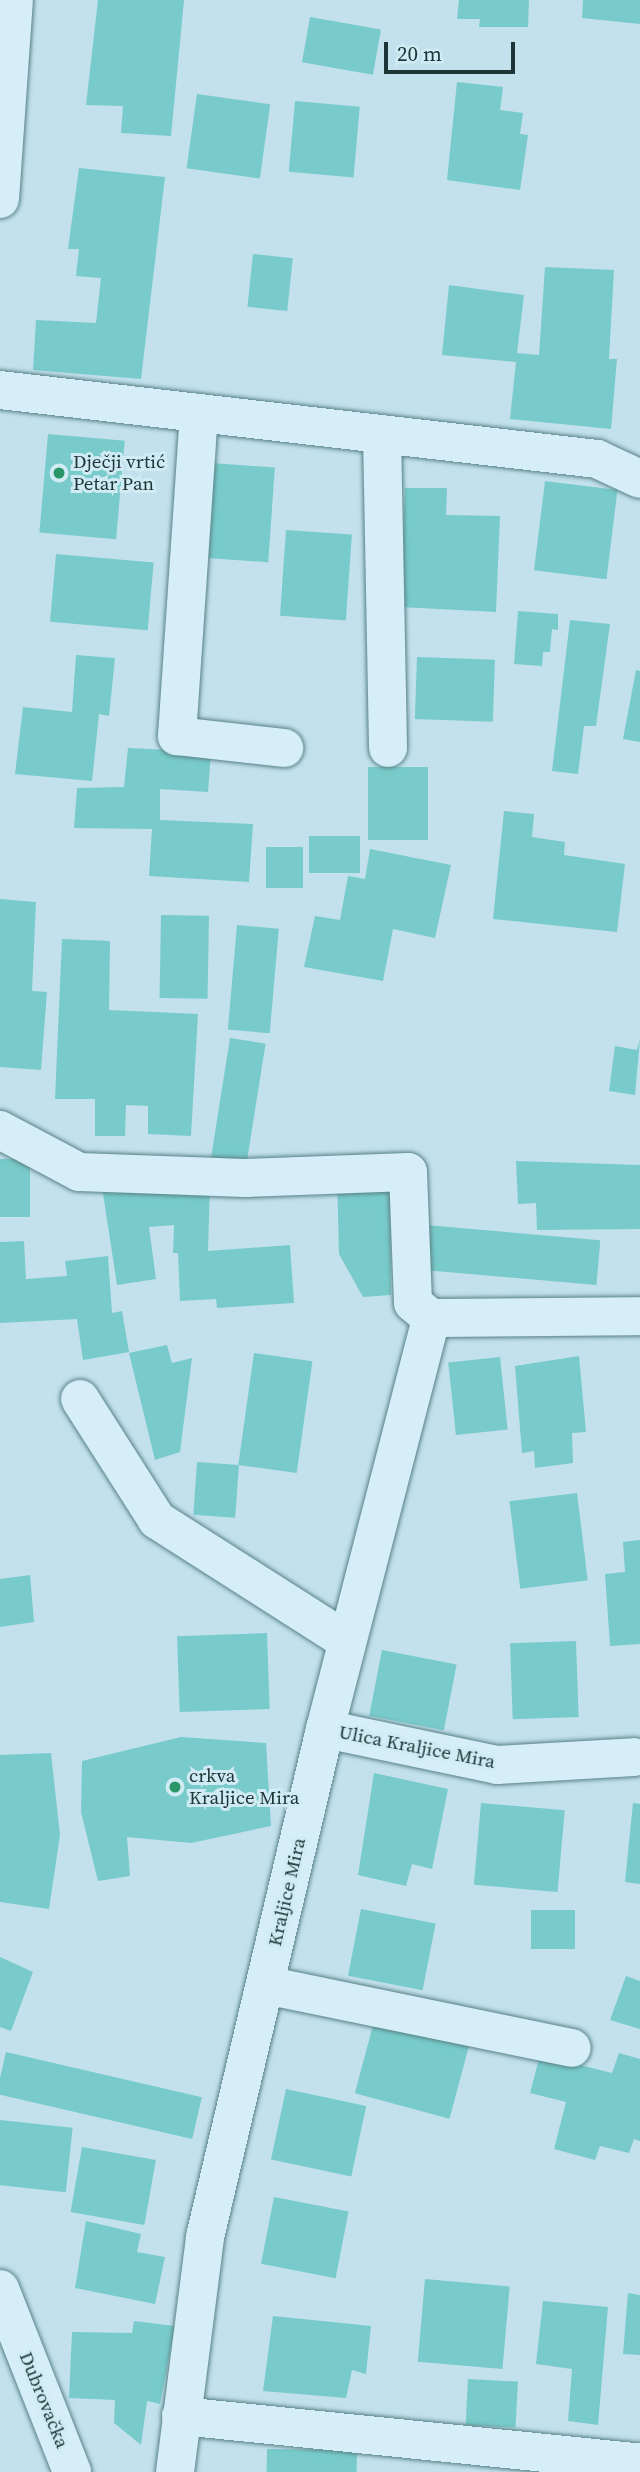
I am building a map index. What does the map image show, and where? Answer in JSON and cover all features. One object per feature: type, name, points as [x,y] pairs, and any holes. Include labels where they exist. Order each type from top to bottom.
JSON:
[{"type":"street","points":[[0,199],[2,123],[14,0]]},
{"type":"street","points":[[0,390],[597,459],[640,479]]},
{"type":"street","points":[[199,413],[177,736],[284,747]]},
{"type":"street","points":[[382,434],[388,748]]},
{"type":"street","points":[[0,1130],[79,1172],[245,1178],[408,1172],[413,1303],[431,1318],[640,1316]]},
{"type":"street","name":"Kraljice Mira","points":[[175,2472],[205,2237],[325,1729],[431,1318]]},
{"type":"street","points":[[80,1399],[157,1520],[347,1641]]},
{"type":"street","name":"Ulica Kraljice Mira","points":[[325,1729],[497,1765],[634,1757]]},
{"type":"street","points":[[265,1985],[572,2048]]},
{"type":"street","name":"Dubrovačka","points":[[0,2289],[72,2472]]},
{"type":"street","points":[[181,2416],[640,2463]]},
{"type":"building","points":[[98,0],[184,0],[171,136],[121,133],[123,106],[86,105]]},
{"type":"building","points":[[459,0],[529,0],[528,27],[479,27],[480,19],[457,19]]},
{"type":"building","points":[[583,0],[640,0],[640,24],[582,18]]},
{"type":"building","points":[[310,17],[381,30],[373,75],[302,62]]},
{"type":"building","points":[[457,82],[503,87],[500,110],[523,113],[520,134],[528,135],[520,190],[447,180]]},
{"type":"building","points":[[197,94],[270,104],[260,179],[187,168]]},
{"type":"building","points":[[295,101],[360,107],[354,177],[289,172]]},
{"type":"building","points":[[79,168],[165,177],[141,379],[33,370],[36,320],[96,323],[101,278],[76,276],[79,249],[68,249]]},
{"type":"building","points":[[253,254],[293,258],[287,311],[247,307]]},
{"type":"building","points":[[545,267],[614,270],[609,359],[617,359],[611,429],[510,419],[516,362],[442,355],[449,285],[524,295],[517,353],[539,355]]},
{"type":"building","points":[[48,434],[125,441],[116,539],[39,533]]},
{"type":"building","points":[[211,463],[275,467],[268,562],[204,558]]},
{"type":"building","points":[[545,481],[617,490],[606,579],[534,570]]},
{"type":"building","points":[[405,488],[447,488],[446,515],[500,516],[496,612],[400,607]]},
{"type":"building","points":[[286,530],[352,535],[346,620],[280,616]]},
{"type":"building","points":[[56,554],[154,563],[148,630],[50,622]]},
{"type":"building","points":[[518,611],[558,614],[558,630],[552,629],[550,652],[543,652],[542,666],[514,664]]},
{"type":"building","points":[[570,620],[610,624],[596,726],[584,726],[578,774],[552,771]]},
{"type":"building","points":[[76,655],[115,658],[109,716],[99,714],[92,781],[15,774],[23,707],[72,712]]},
{"type":"building","points":[[417,657],[495,660],[493,722],[415,719]]},
{"type":"building","points":[[636,670],[640,671],[640,742],[623,739]]},
{"type":"building","points":[[128,748],[211,752],[208,792],[160,789],[160,820],[253,824],[249,882],[149,876],[152,829],[74,828],[77,788],[124,787]]},
{"type":"building","points":[[368,767],[428,767],[428,840],[368,840]]},
{"type":"building","points":[[504,811],[534,814],[532,837],[565,842],[564,855],[625,864],[617,932],[493,919]]},
{"type":"building","points":[[309,836],[360,836],[360,873],[309,873]]},
{"type":"building","points":[[266,847],[303,847],[303,888],[266,888]]},
{"type":"building","points":[[370,849],[451,865],[435,938],[393,929],[383,981],[304,967],[315,916],[340,920],[348,876],[365,879]]},
{"type":"building","points":[[0,899],[36,902],[32,991],[47,992],[41,1070],[0,1067]]},
{"type":"building","points":[[161,915],[209,916],[208,999],[160,998]]},
{"type":"building","points":[[237,925],[279,929],[270,1033],[228,1030]]},
{"type":"building","points":[[62,939],[110,941],[109,1010],[198,1014],[191,1136],[148,1134],[148,1106],[126,1105],[125,1136],[95,1136],[95,1099],[55,1099]]},
{"type":"building","points":[[230,1038],[266,1044],[246,1164],[211,1158]]},
{"type":"building","points":[[640,1039],[635,1095],[609,1091],[615,1046],[637,1050]]},
{"type":"building","points":[[0,1159],[30,1159],[30,1217],[0,1217]]},
{"type":"building","points":[[516,1161],[640,1165],[640,1229],[537,1230],[536,1203],[518,1204]]},
{"type":"building","points":[[390,1172],[391,1295],[363,1297],[339,1254],[337,1174]]},
{"type":"building","points":[[210,1186],[208,1251],[290,1245],[294,1303],[217,1308],[216,1299],[180,1301],[178,1253],[173,1253],[174,1225],[149,1227],[156,1279],[117,1285],[102,1187]]},
{"type":"building","points":[[426,1225],[600,1240],[596,1285],[422,1270]]},
{"type":"building","points":[[24,1241],[26,1279],[67,1276],[65,1261],[108,1256],[112,1313],[122,1311],[129,1352],[83,1360],[77,1319],[0,1323],[0,1242]]},
{"type":"building","points":[[167,1345],[172,1363],[192,1358],[180,1452],[155,1460],[129,1353]]},
{"type":"building","points":[[254,1353],[312,1361],[297,1473],[238,1465]]},
{"type":"building","points":[[579,1356],[586,1432],[572,1433],[573,1463],[535,1468],[534,1451],[522,1453],[515,1366]]},
{"type":"building","points":[[500,1357],[508,1430],[456,1435],[448,1362]]},
{"type":"building","points":[[197,1462],[239,1465],[235,1518],[193,1515]]},
{"type":"building","points":[[577,1493],[588,1580],[520,1589],[510,1501]]},
{"type":"building","points":[[640,1540],[640,1644],[610,1646],[605,1574],[625,1572],[623,1542]]},
{"type":"building","points":[[30,1575],[34,1622],[0,1627],[0,1579]]},
{"type":"building","points":[[267,1633],[270,1709],[180,1712],[177,1636]]},
{"type":"building","points":[[576,1641],[579,1717],[513,1719],[510,1643]]},
{"type":"building","points":[[382,1650],[457,1665],[444,1730],[369,1716]]},
{"type":"building","name":"crkva Kraljice Mira","points":[[181,1737],[266,1743],[271,1826],[191,1843],[127,1837],[130,1876],[98,1881],[81,1812],[82,1761]]},
{"type":"building","points":[[51,1753],[60,1835],[49,1909],[0,1902],[0,1755]]},
{"type":"building","points":[[374,1773],[448,1789],[432,1869],[412,1864],[406,1886],[358,1875]]},
{"type":"building","points":[[481,1803],[565,1810],[558,1892],[474,1885]]},
{"type":"building","points":[[633,1803],[640,1804],[640,1884],[625,1882]]},
{"type":"building","points":[[361,1909],[436,1924],[423,1990],[348,1976]]},
{"type":"building","points":[[531,1910],[575,1910],[575,1949],[531,1949]]},
{"type":"building","points":[[0,1957],[33,1972],[11,2031],[0,2027]]},
{"type":"building","points":[[626,1976],[640,1981],[640,2029],[610,2020]]},
{"type":"building","points":[[375,2018],[470,2043],[449,2119],[355,2093]]},
{"type":"building","points":[[6,2052],[202,2097],[192,2139],[0,2095],[0,2078]]},
{"type":"building","points":[[619,2053],[640,2059],[640,2141],[634,2139],[629,2153],[600,2146],[595,2160],[554,2149],[566,2102],[530,2093],[540,2055],[612,2073]]},
{"type":"building","points":[[286,2089],[366,2106],[351,2176],[271,2159]]},
{"type":"building","points":[[0,2120],[73,2128],[66,2192],[0,2185]]},
{"type":"building","points":[[82,2147],[156,2160],[144,2225],[71,2212]]},
{"type":"building","points":[[274,2197],[349,2212],[336,2278],[261,2264]]},
{"type":"building","points":[[86,2221],[141,2234],[137,2252],[165,2257],[155,2304],[75,2288]]},
{"type":"building","points":[[425,2279],[510,2286],[502,2369],[418,2362]]},
{"type":"building","points":[[628,2293],[640,2295],[640,2355],[623,2354]]},
{"type":"building","points":[[543,2301],[608,2307],[598,2425],[568,2421],[572,2369],[536,2364]]},
{"type":"building","points":[[273,2316],[371,2326],[366,2374],[352,2370],[346,2398],[263,2391]]},
{"type":"building","points":[[134,2321],[175,2326],[160,2404],[147,2401],[141,2445],[114,2423],[115,2400],[69,2398],[72,2332],[132,2333]]},
{"type":"building","points":[[468,2379],[518,2382],[516,2428],[466,2425]]},
{"type":"building","points":[[267,2449],[357,2451],[357,2472],[267,2472]]},
{"type":"place","name":"Dječji vrtić Petar Pan","points":[[59,473]]},
{"type":"place","name":"crkva Kraljice Mira","points":[[175,1787]]}]
